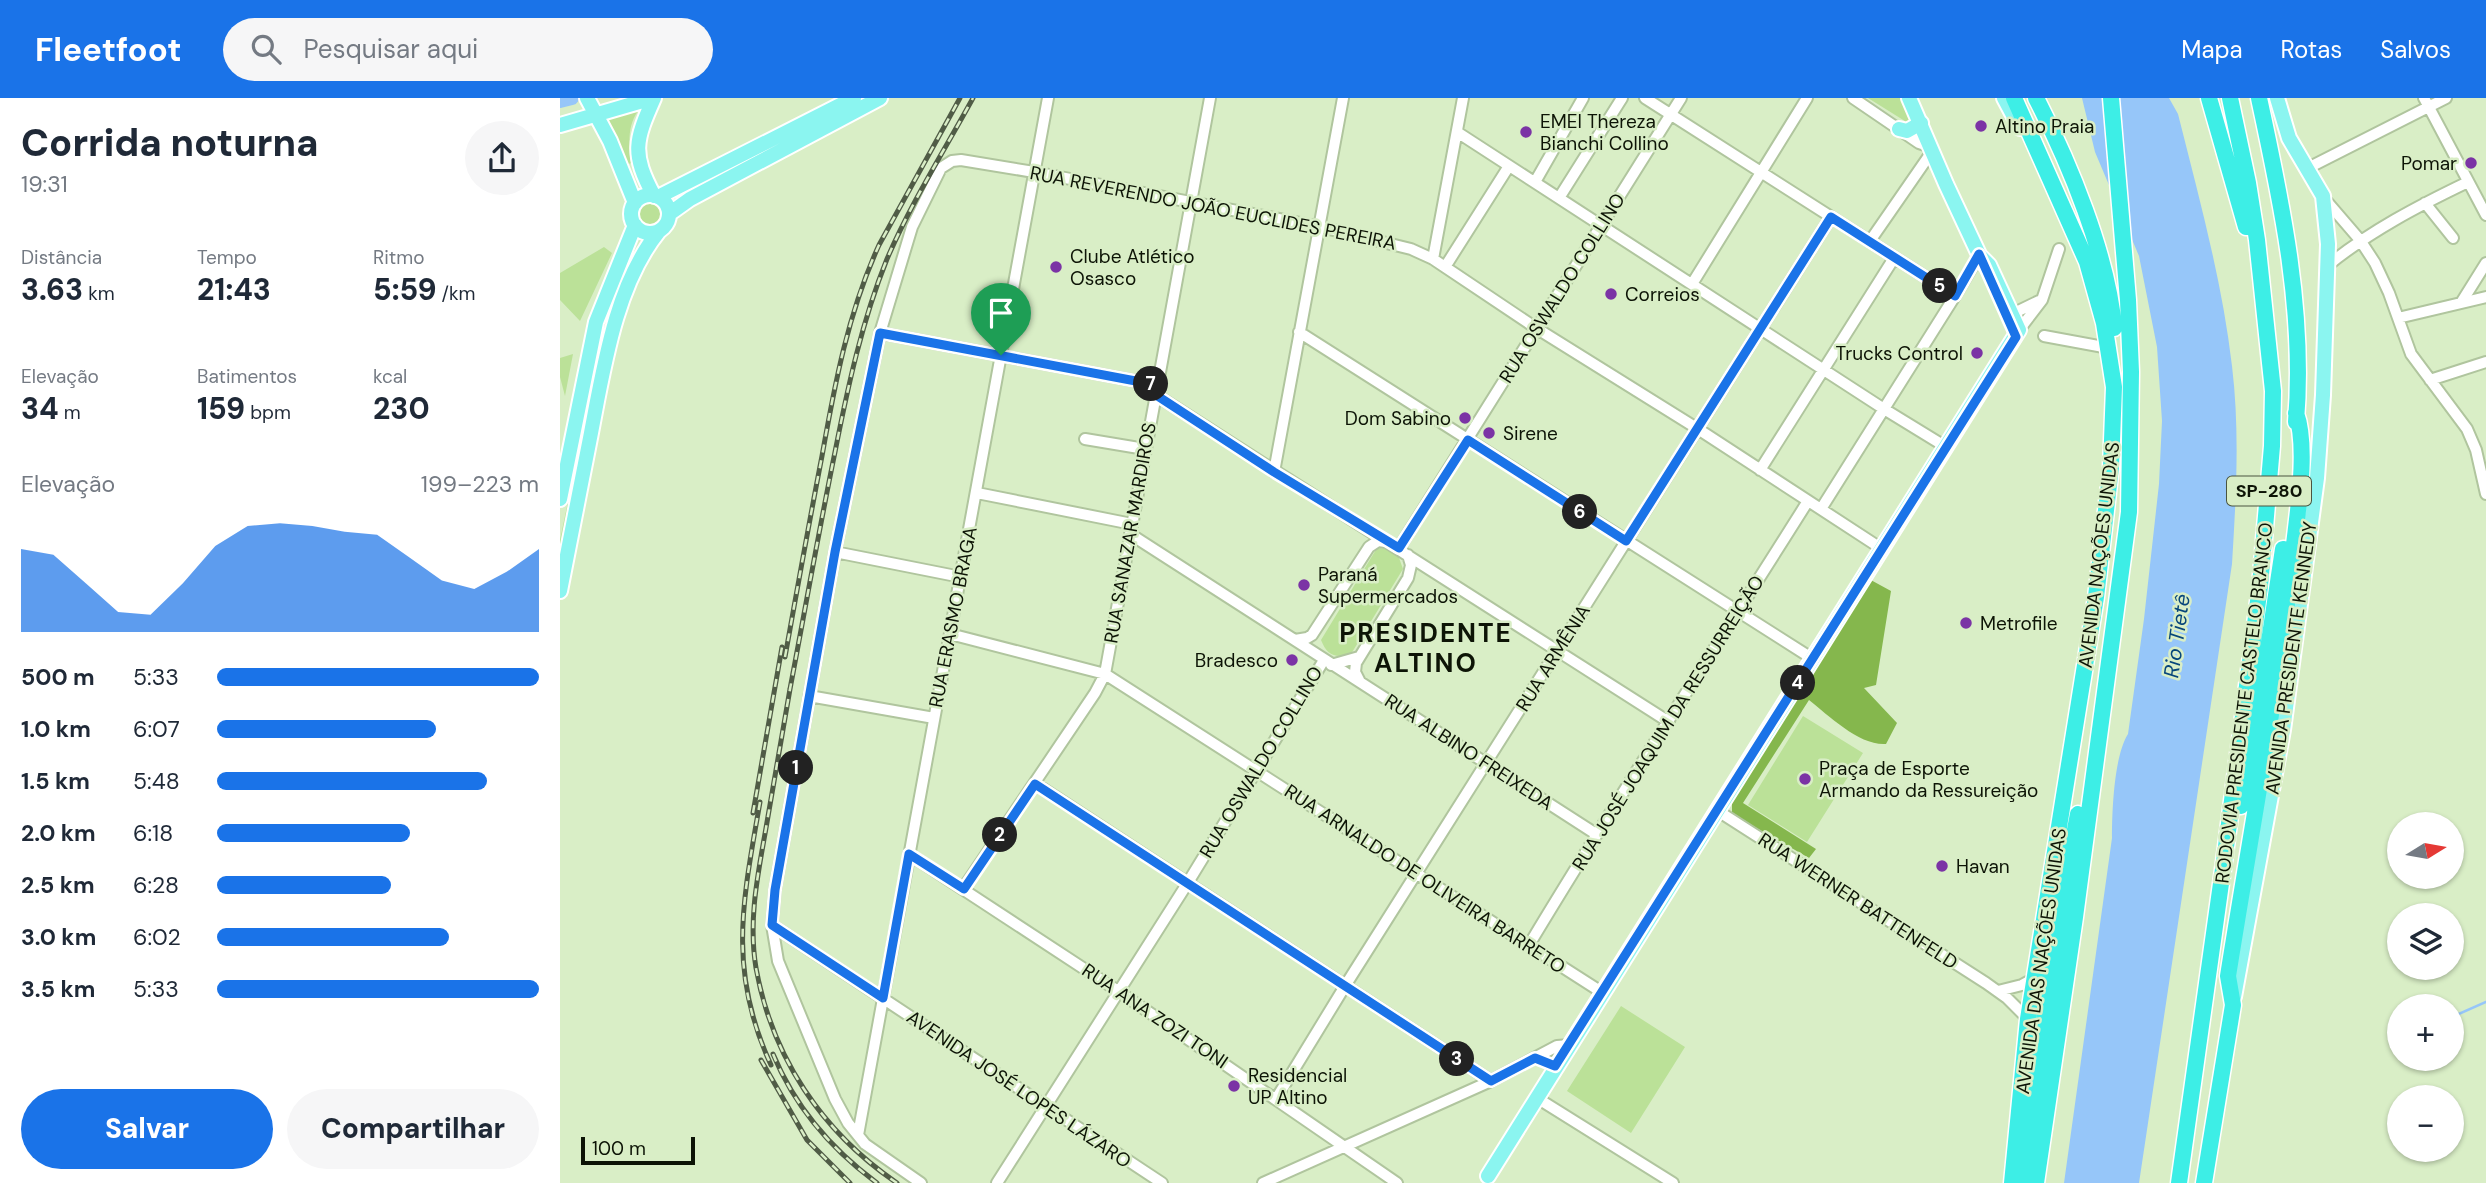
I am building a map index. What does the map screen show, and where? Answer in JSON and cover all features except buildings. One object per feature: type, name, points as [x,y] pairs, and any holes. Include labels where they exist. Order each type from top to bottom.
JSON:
[{"type":"highway","points":[[2014,98],[2046,172]]},
{"type":"highway","points":[[2036,1183],[2122,579],[2129,513],[2131,372],[2128,300],[2110,98]]},
{"type":"highway","points":[[2209,98],[2263,287]]},
{"type":"highway","name":"RODOVIA PRESIDENTE CASTELO BRANCO","points":[[2179,1183],[2224,862],[2268,513],[2273,391],[2263,287],[2248,183],[2230,98]]},
{"type":"highway","points":[[2224,862],[2237,831],[2259,708],[2288,512],[2296,413],[2298,366],[2291,264],[2259,98]]},
{"type":"highway","points":[[2039,103],[2063,156],[2097,251],[2113,318],[2114,338],[2109,351]]},
{"type":"highway","name":"AVENIDA NAÇÕES UNIDAS","points":[[2046,172],[2087,262],[2109,351],[2114,387],[2108,508],[2068,782]]},
{"type":"highway","points":[[2233,1005],[2228,976],[2274,698],[2292,562],[2302,428],[2296,413]]},
{"type":"highway","points":[[2022,1183],[2068,866],[2084,786],[2095,758]]},
{"type":"highway","name":"AVENIDA DAS NAÇÕES UNIDAS","points":[[2012,1183],[2028,1019],[2068,782]]},
{"type":"highway","name":"AVENIDA PRESIDENTE KENNEDY","points":[[2204,1183],[2233,1005]]},
{"type":"main road","points":[[560,125],[591,108],[654,98]]},
{"type":"main road","points":[[560,591],[612,334],[630,282],[647,246],[666,224],[669,214],[666,204],[656,196],[642,173],[637,150],[654,98]]},
{"type":"main road","points":[[560,499],[596,322],[635,225],[632,214],[635,203],[641,197],[656,196],[854,98]]},
{"type":"main road","points":[[669,214],[690,199],[880,98]]},
{"type":"main road","points":[[1909,98],[1946,184],[2018,333]]},
{"type":"main road","name":"AVENIDA NAÇÕES UNIDAS","points":[[2004,98],[2031,150],[2046,172]]},
{"type":"main road","name":"AVENIDA PRESIDENTE KENNEDY","points":[[2233,1005],[2283,730],[2321,438],[2327,266],[2323,197],[2289,138],[2277,98]]},
{"type":"main road","points":[[591,108],[610,141],[635,203]]},
{"type":"main road","points":[[1899,129],[1907,131],[1921,123]]},
{"type":"main road","points":[[635,225],[649,232],[659,230]]},
{"type":"main road","points":[[1485,1181],[2018,333],[1989,265],[1979,254]]},
{"type":"street","name":"RUA ERASMO BRAGA","points":[[858,1135],[1048,98]]},
{"type":"street","name":"RUA SANAZAR MARDIROS","points":[[964,889],[1105,674],[1210,98]]},
{"type":"street","points":[[1274,472],[1343,98]]},
{"type":"street","points":[[1433,259],[1464,98]]},
{"type":"street","points":[[1535,182],[1583,98]]},
{"type":"street","points":[[1559,198],[1622,98]]},
{"type":"street","points":[[1645,98],[1955,296]]},
{"type":"street","name":"RUA OSWALDO COLLINO","points":[[1398,549],[1681,98]]},
{"type":"street","points":[[1692,284],[1807,98]]},
{"type":"street","points":[[1853,98],[1932,149],[1870,241]]},
{"type":"street","points":[[2306,169],[2426,102],[2446,98]]},
{"type":"street","points":[[2426,102],[2486,215]]},
{"type":"street","points":[[1457,132],[1946,447]]},
{"type":"street","name":"RUA REVERENDO JOÃO EUCLIDES PEREIRA","points":[[880,333],[912,227],[942,168],[952,161],[961,160],[1034,172],[1321,227],[1396,244],[1433,259],[1882,549]]},
{"type":"street","points":[[1445,267],[1509,166]]},
{"type":"street","points":[[2327,266],[2361,240],[2468,182]]},
{"type":"street","points":[[2323,197],[2361,240],[2384,279],[2407,346],[2467,429],[2476,450],[2486,494]]},
{"type":"street","points":[[2425,203],[2453,238]]},
{"type":"street","name":"RUA ARMÊNIA","points":[[1276,1099],[1345,985],[1831,217]]},
{"type":"street","points":[[2327,234],[2344,221]]},
{"type":"street","points":[[2018,333],[2042,300],[2059,249]]},
{"type":"street","points":[[1821,509],[1979,254]]},
{"type":"street","points":[[1760,470],[1894,258]]},
{"type":"street","points":[[2461,303],[2486,263]]},
{"type":"street","points":[[2398,317],[2486,297]]},
{"type":"street","points":[[2012,314],[2042,300]]},
{"type":"street","points":[[596,322],[609,324],[612,334]]},
{"type":"street","points":[[1299,332],[1813,659]]},
{"type":"street","points":[[921,1183],[872,1150],[858,1135],[835,1099],[778,961],[772,925],[775,890],[835,552],[880,333],[1001,355],[1156,390],[1274,472],[1433,570],[1556,652],[1669,722]]},
{"type":"street","points":[[2044,336],[2109,351]]},
{"type":"street","points":[[2430,380],[2486,362]]},
{"type":"street","points":[[1085,439],[1145,449]]},
{"type":"street","points":[[977,493],[1131,529]]},
{"type":"street","name":"RUA JOSÉ JOAQUIM DA RESSURREIÇÃO","points":[[1529,945],[1596,834],[1808,501]]},
{"type":"street","name":"RUA ALBINO FREIXEDA","points":[[1131,529],[1324,660],[1596,834]]},
{"type":"street","points":[[1369,530],[1369,547]]},
{"type":"street","points":[[1315,631],[1369,547],[1378,541],[1398,549],[1411,565],[1408,578],[1359,657],[1355,672],[1360,682]]},
{"type":"street","points":[[835,552],[961,577]]},
{"type":"street","points":[[1408,578],[1433,570]]},
{"type":"street","name":"RUA OSWALDO COLLINO","points":[[1295,640],[1307,638],[1315,631]]},
{"type":"street","name":"RUA OSWALDO COLLINO","points":[[997,1183],[1187,884],[1324,660],[1315,643],[1315,631]]},
{"type":"street","name":"RUA ARNALDO DE OLIVEIRA BARRETO","points":[[950,634],[1105,674],[1603,993]]},
{"type":"street","points":[[1324,660],[1359,657]]},
{"type":"street","points":[[809,696],[934,718]]},
{"type":"street","points":[[1035,784],[1491,1081]]},
{"type":"street","name":"RUA WERNER BATTENFELD","points":[[1718,811],[1998,991],[2028,1019]]},
{"type":"street","name":"RUA ANA ZOZI TONI","points":[[909,854],[1118,990],[1397,1183]]},
{"type":"street","name":"AVENIDA JOSÉ LOPES LÁZARO","points":[[772,925],[1162,1183]]},
{"type":"street","points":[[1998,991],[2022,985],[2035,978]]},
{"type":"street","points":[[1263,1183],[1491,1081],[1557,1046],[1570,1045]]},
{"type":"street","points":[[1535,1058],[1555,1066]]},
{"type":"street","points":[[1537,1098],[1673,1183]]},
{"type":"green space","points":[[1868,98],[1902,98],[1914,123],[1908,123]]},
{"type":"green space","points":[[638,111],[630,130],[631,163],[626,165],[604,120]]},
{"type":"green space","points":[[651,200],[661,204],[665,214],[661,224],[651,228],[641,224],[637,214],[641,204]]},
{"type":"green space","points":[[604,247],[612,253],[580,321],[560,300],[560,273]]},
{"type":"green space","points":[[604,338],[560,558],[560,540]]},
{"type":"green space","points":[[573,354],[565,396],[560,377],[560,358]]},
{"type":"green space","points":[[1377,548],[1388,549],[1398,555],[1403,569],[1351,654],[1332,654],[1321,640]]},
{"type":"green space","points":[[1869,579],[1891,591],[1876,685],[1864,688],[1897,723],[1886,744],[1855,735],[1809,700],[1743,803],[1816,849],[1809,858],[1732,814],[1732,800]]},
{"type":"green space","name":"Praça de Esporte Armando da Ressureição","points":[[1803,716],[1863,753],[1807,842],[1748,805]]},
{"type":"green space","points":[[1621,1006],[1685,1047],[1631,1133],[1567,1091]]},
{"type":"water","name":"Rio Tietê","points":[[2082,98],[2169,98],[2178,114],[2222,302],[2232,366],[2236,416],[2232,564],[2139,1183],[2064,1183],[2112,838],[2117,769],[2128,734],[2144,619],[2159,484],[2162,421],[2157,347],[2139,256],[2095,152]]},
{"type":"waterway","points":[[560,101],[572,98]]},
{"type":"waterway","points":[[2464,1012],[2486,1002]]},
{"type":"railway","points":[[785,657],[832,402],[859,296],[879,245],[960,98]]},
{"type":"railway","points":[[897,1183],[870,1163],[824,1116],[804,1090],[788,1062],[774,1032],[756,968],[753,932],[755,897],[790,689],[856,354],[878,282],[896,238],[973,98]]},
{"type":"railway","points":[[753,813],[782,647]]},
{"type":"railway","points":[[760,802],[744,903],[744,966],[748,998],[771,1065]]},
{"type":"railway","points":[[773,1054],[792,1092],[816,1126],[844,1156],[877,1183]]},
{"type":"railway","points":[[761,1060],[807,1140],[850,1183]]},
{"type":"place","name":"Altino Praia","points":[[1981,126]]},
{"type":"place","name":"EMEI Thereza Bianchi Collino","points":[[1526,132]]},
{"type":"place","name":"Pomar","points":[[2471,163]]},
{"type":"place","name":"Clube Atlético Osasco","points":[[1056,267]]},
{"type":"place","name":"Correios","points":[[1611,294]]},
{"type":"place","name":"Trucks Control","points":[[1977,353]]},
{"type":"place","name":"Dom Sabino","points":[[1465,418]]},
{"type":"place","name":"Sirene","points":[[1489,433]]},
{"type":"place","name":"Paraná Supermercados","points":[[1304,585]]},
{"type":"place","name":"Metrofile","points":[[1966,623]]},
{"type":"place","name":"Bradesco","points":[[1292,660]]},
{"type":"place","name":"Praça de Esporte Armando da Ressureição","points":[[1805,779]]},
{"type":"place","name":"Havan","points":[[1942,866]]},
{"type":"place","name":"Residencial UP Altino","points":[[1234,1086]]},
{"type":"district","name":"PRESIDENTE ALTINO","points":[[1426,648]]},
{"type":"route","points":[[1831,217],[1955,296],[1979,254],[2016,337],[1555,1066],[1535,1058],[1491,1081],[1035,784],[964,889],[909,854],[883,998],[772,925],[775,890],[835,552],[880,333],[1001,355],[1157,385],[1156,395],[1274,472],[1399,548],[1468,440],[1626,541],[1831,217]]}]
